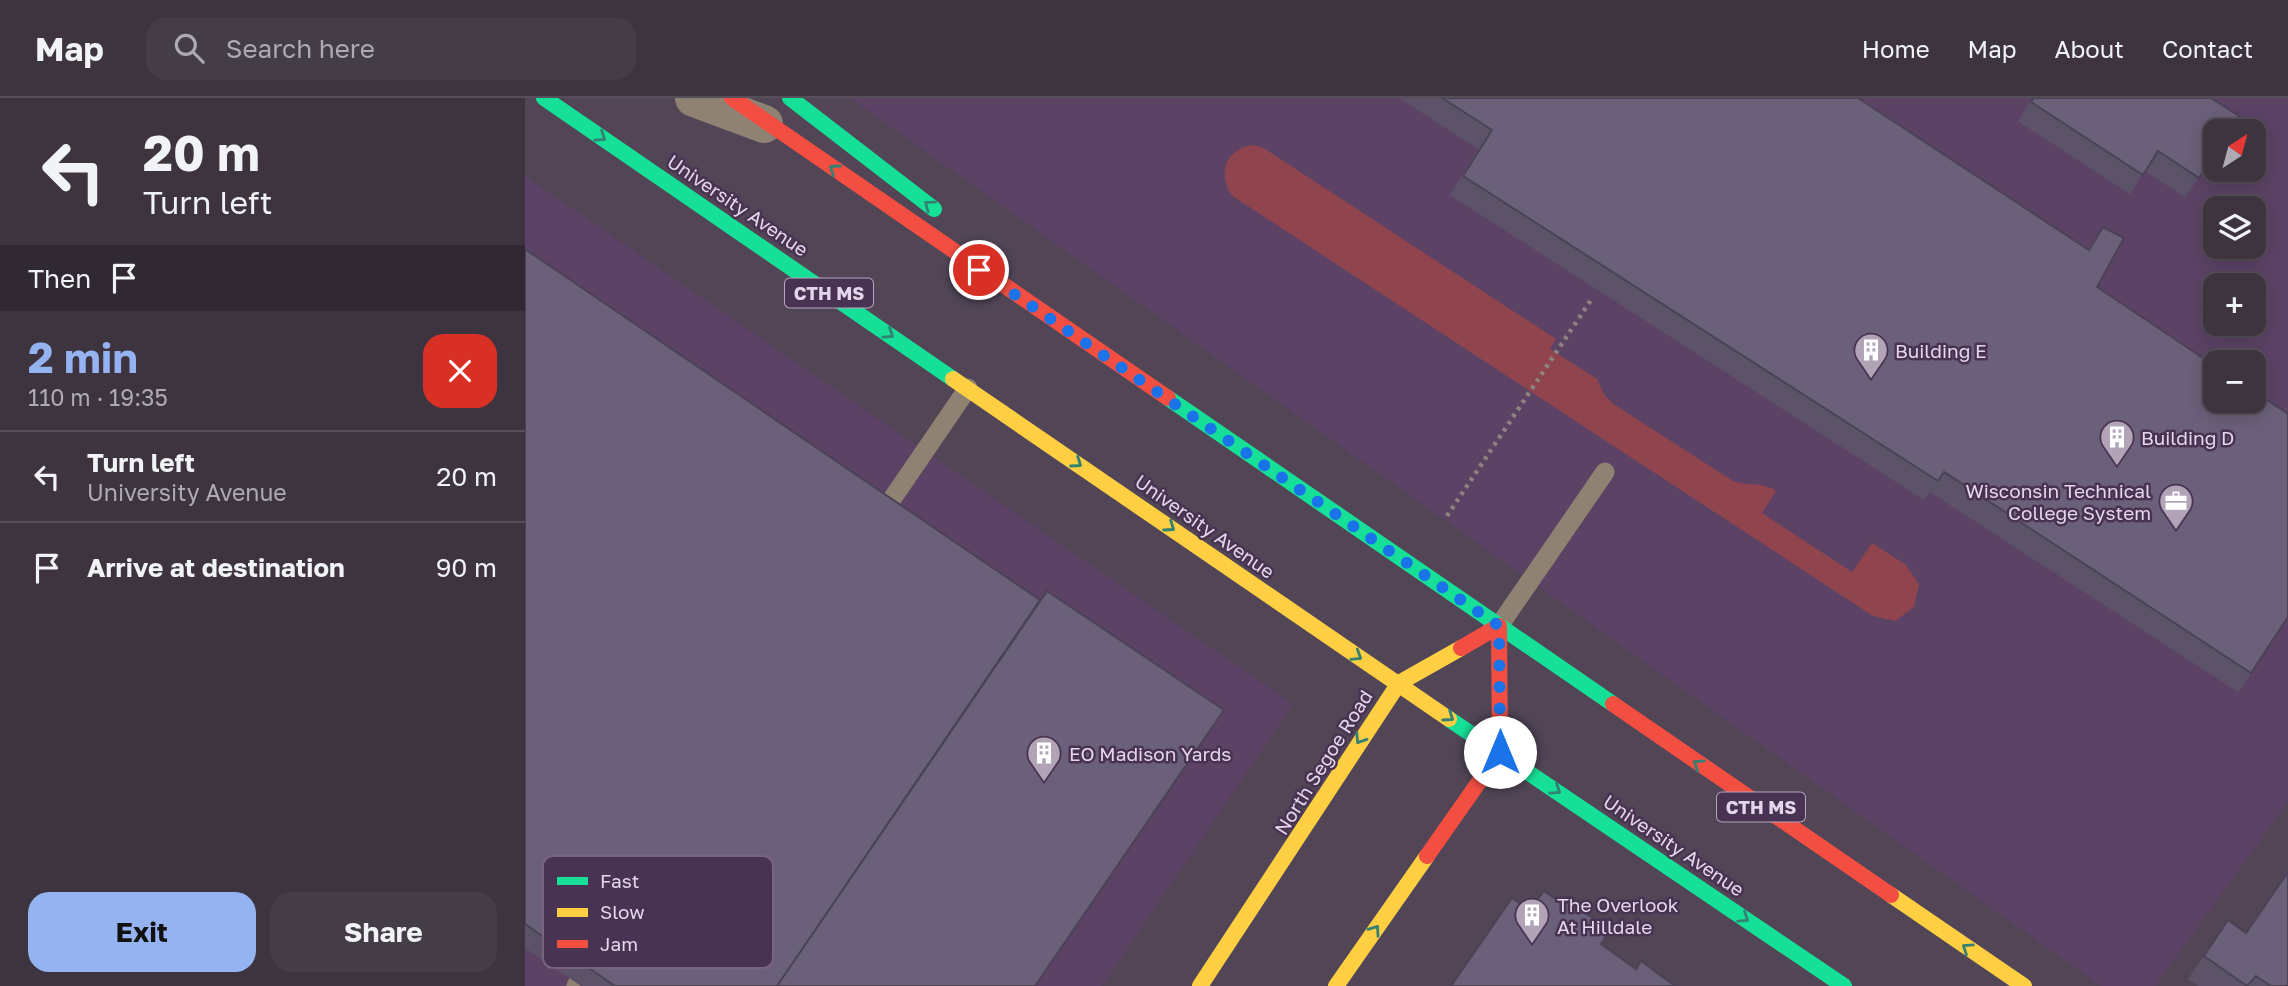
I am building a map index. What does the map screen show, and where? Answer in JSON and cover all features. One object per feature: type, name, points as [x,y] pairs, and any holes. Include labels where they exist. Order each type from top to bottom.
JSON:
[{"type":"main road","name":"University Avenue","points":[[544,98],[1340,645],[1844,986]]},
{"type":"main road","name":"CTH MS","points":[[732,98],[781,112],[1273,472],[2024,986]]},
{"type":"main road","points":[[781,112],[953,222]]},
{"type":"main road","points":[[1038,288],[1273,472]]},
{"type":"main road","points":[[1336,986],[1500,752],[1499,626]]},
{"type":"main road","name":"North Segoe Road","points":[[1200,986],[1247,919],[1399,683],[1499,626]]},
{"type":"main road","points":[[1229,975],[1247,919]]},
{"type":"street","points":[[525,107],[531,98]]},
{"type":"street","points":[[694,98],[781,112]]},
{"type":"lane","points":[[881,515],[968,388]]},
{"type":"lane","points":[[1499,626],[1605,472]]},
{"type":"path","points":[[1447,516],[1591,300]]},
{"type":"shaded area","points":[[850,98],[2288,98],[2288,802],[2155,986],[2101,986]]},
{"type":"shaded area","points":[[1252,145],[1262,147],[1556,339],[1550,349],[1597,379],[1605,396],[1615,405],[1733,481],[1766,486],[1776,491],[1762,513],[1852,572],[1872,543],[1906,565],[1919,584],[1914,607],[1895,621],[1873,616],[1231,195],[1225,179],[1227,164],[1235,152]]},
{"type":"shaded area","points":[[525,176],[1293,704],[1102,986],[525,986]]},
{"type":"building","points":[[1442,98],[1858,98],[2089,250],[2103,227],[2124,238],[2097,287],[2203,358],[2203,413],[2266,413],[2266,399],[2288,414],[2288,617],[2251,673],[1944,472],[1938,481],[1463,176],[1492,130]]},
{"type":"building","points":[[2033,98],[2211,98],[2239,116],[2237,119],[2203,119],[2203,172],[2199,178],[2158,151],[2143,175],[2031,102]]},
{"type":"building","points":[[525,249],[1040,600],[777,986],[615,986],[589,968],[773,968],[773,856],[543,856],[543,936],[525,924]]},
{"type":"building","name":"EO Madison Yards","points":[[1047,591],[1224,710],[1035,986],[777,986]]},
{"type":"building","points":[[2288,872],[2288,986],[2271,986],[2256,976],[2247,986],[2204,956],[2228,920],[2246,933]]},
{"type":"building","name":"The Overlook At Hilldale","points":[[1544,891],[1564,905],[1567,902],[1609,928],[1601,944],[1636,969],[1641,961],[1675,986],[1451,986],[1512,898],[1529,910]]},
{"type":"traffic: fast","points":[[544,98],[953,379]]},
{"type":"traffic: fast","points":[[790,98],[934,209]]},
{"type":"traffic: fast","points":[[1168,398],[1613,704]]},
{"type":"traffic: fast","points":[[1449,719],[1844,986]]},
{"type":"traffic: slow","points":[[953,379],[1449,719]]},
{"type":"traffic: slow","points":[[1200,986],[1399,683],[1461,648]]},
{"type":"traffic: slow","points":[[1336,986],[1427,856]]},
{"type":"traffic: slow","points":[[1891,895],[2024,986]]},
{"type":"traffic: jam","points":[[732,98],[1168,398]]},
{"type":"traffic: jam","points":[[1427,856],[1500,752],[1499,626],[1461,648]]},
{"type":"traffic: jam","points":[[1613,704],[1891,895]]},
{"type":"place","name":"Building E","points":[[1871,380]]},
{"type":"place","name":"Building D","points":[[2117,467]]},
{"type":"place","name":"Wisconsin Technical College System","points":[[2176,531]]},
{"type":"place","name":"EO Madison Yards","points":[[1044,783]]},
{"type":"place","name":"The Overlook At Hilldale","points":[[1532,945]]},
{"type":"route","points":[[979,270],[1499,626],[1500,752]]}]
